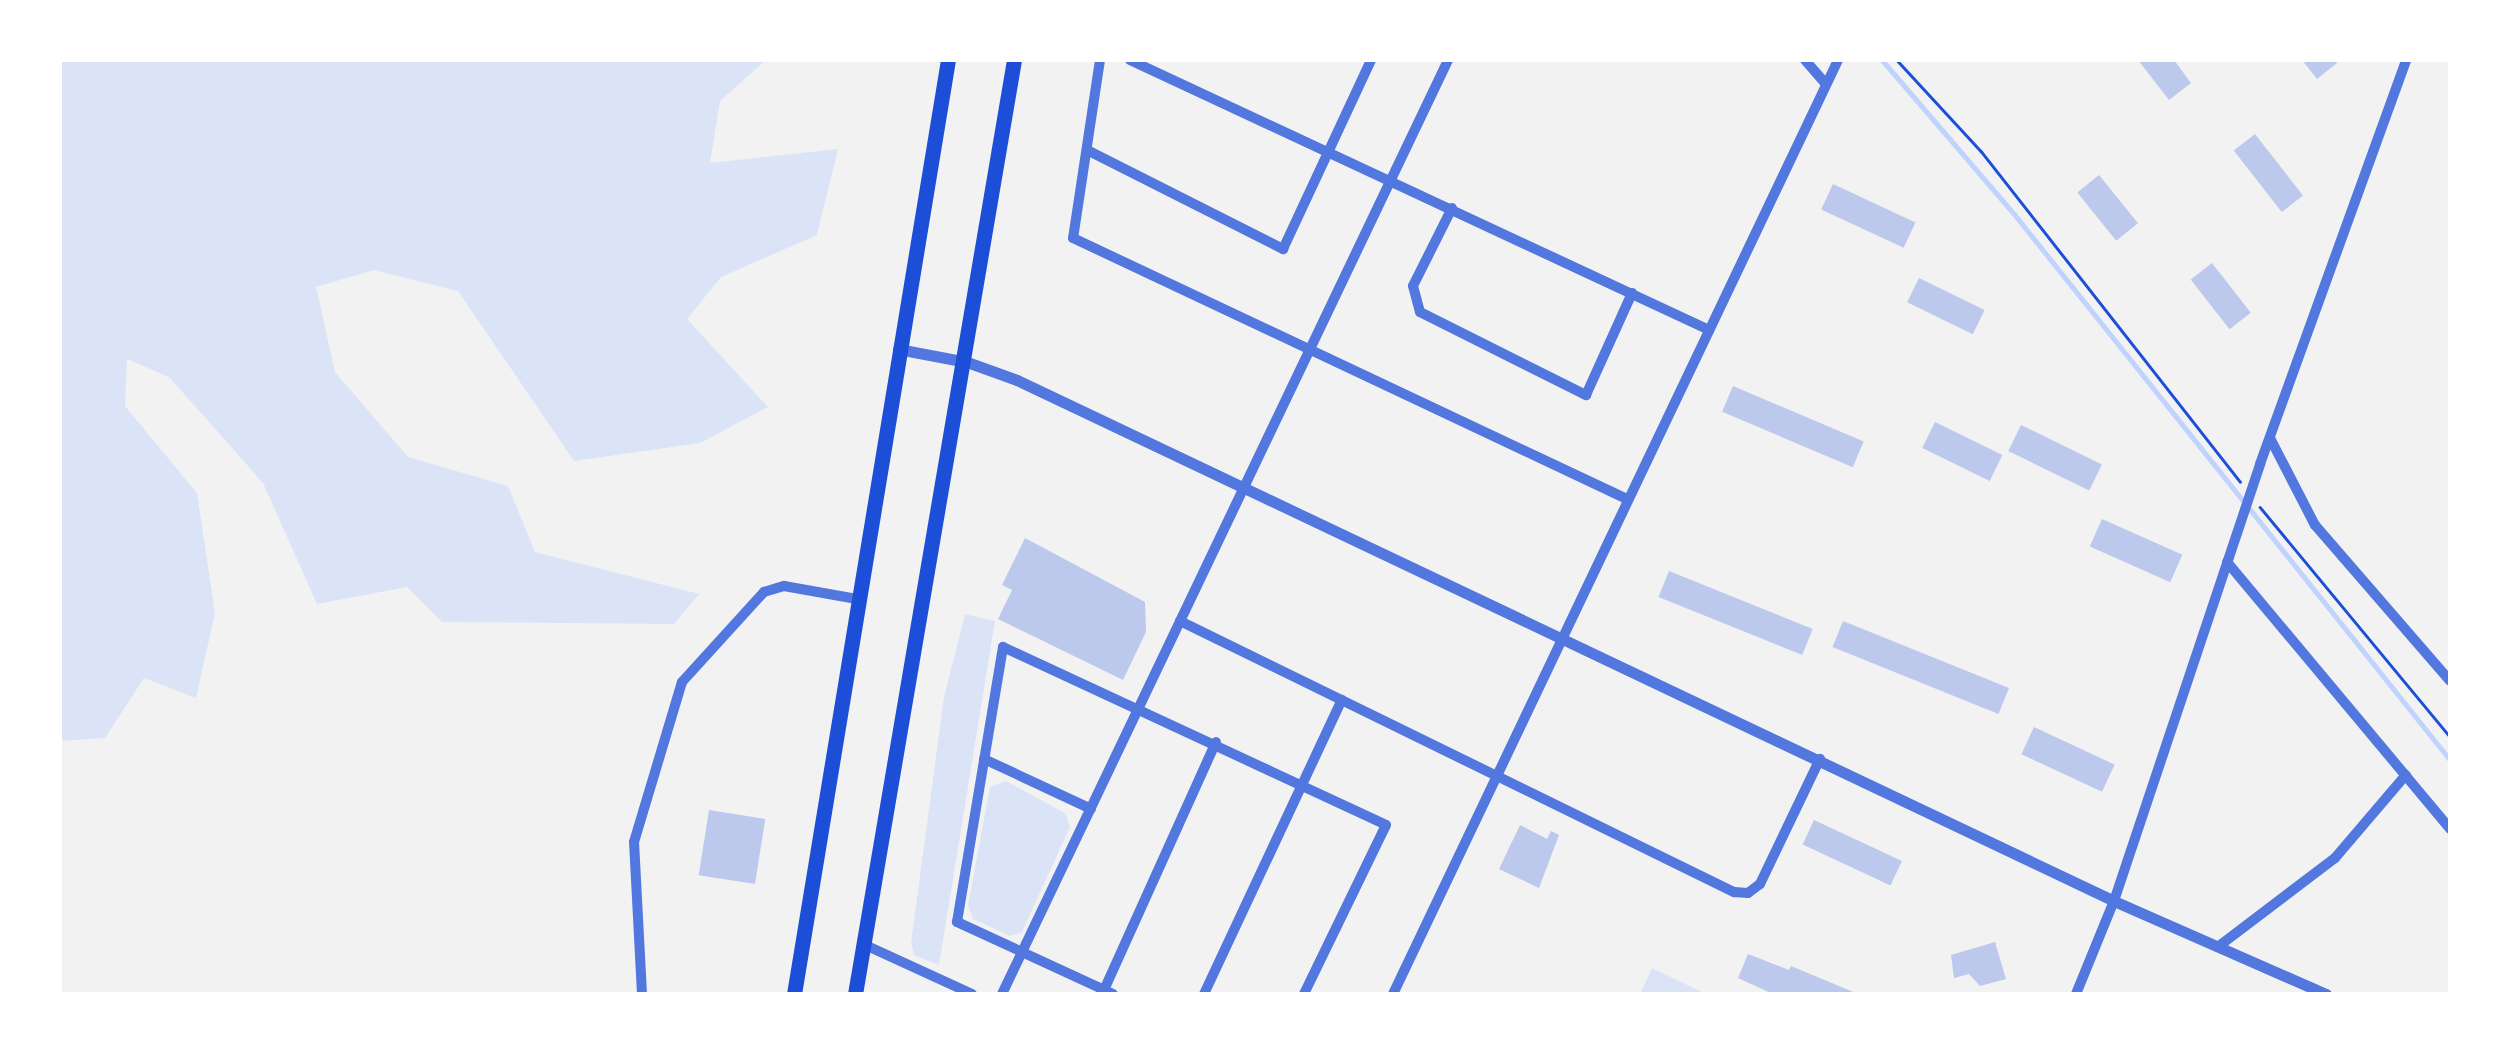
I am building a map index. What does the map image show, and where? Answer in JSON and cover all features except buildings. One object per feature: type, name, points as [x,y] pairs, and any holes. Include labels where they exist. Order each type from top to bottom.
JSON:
[{"type":"main road","points":[[794,994],[948,60]]},
{"type":"main road","points":[[855,994],[967,362],[1014,60]]},
{"type":"street","points":[[1100,60],[1074,238],[1627,499]]},
{"type":"street","points":[[1130,60],[1710,330]]},
{"type":"street","points":[[1087,150],[1283,249],[1370,63],[1356,60]]},
{"type":"street","points":[[1002,994],[1448,60]]},
{"type":"street","points":[[1805,60],[1826,84]]},
{"type":"street","points":[[1393,994],[1838,60]]},
{"type":"street","points":[[2076,994],[2114,901],[2260,464],[2406,60]]},
{"type":"street","points":[[1452,208],[1413,286],[1420,312],[1586,395],[1632,293]]},
{"type":"street","points":[[898,349],[967,362],[1563,638],[2114,901],[2326,994]]},
{"type":"street","points":[[2270,438],[2315,526],[2450,681]]},
{"type":"street","points":[[2227,562],[2450,829]]},
{"type":"street","points":[[642,994],[634,842],[682,682],[764,592],[784,586],[857,600]]},
{"type":"street","points":[[1180,621],[1748,894],[1760,884],[1820,759]]},
{"type":"street","points":[[1216,742],[1108,992],[957,922],[1003,647],[1140,705],[1386,824],[1304,994]]},
{"type":"street","points":[[1204,994],[1342,700]]},
{"type":"street","points":[[984,758],[1091,809]]},
{"type":"street","points":[[2219,946],[2335,858],[2406,775]]},
{"type":"street","points":[[863,944],[972,994]]},
{"type":"path","points":[[1896,60],[1981,151],[2240,481]]},
{"type":"path","points":[[2252,496],[2450,737]]},
{"type":"shaded area","points":[[60,60],[766,60],[720,101],[710,163],[838,149],[817,235],[721,277],[687,319],[768,407],[700,443],[574,461],[458,291],[374,270],[316,287],[335,372],[408,457],[508,486],[535,552],[699,594],[674,624],[442,622],[407,587],[317,604],[263,483],[169,377],[127,359],[125,406],[197,493],[215,613],[196,698],[144,678],[105,738],[60,741]]},
{"type":"shaded area","points":[[965,614],[995,621],[939,965],[914,955],[911,943],[944,697]]},
{"type":"shaded area","points":[[1006,781],[1065,813],[1070,827],[1022,932],[1010,936],[973,919],[968,905],[990,787]]},
{"type":"shaded area","points":[[1652,968],[1706,994],[1640,994]]},
{"type":"waterway","points":[[1882,60],[2014,214],[2450,760]]}]
